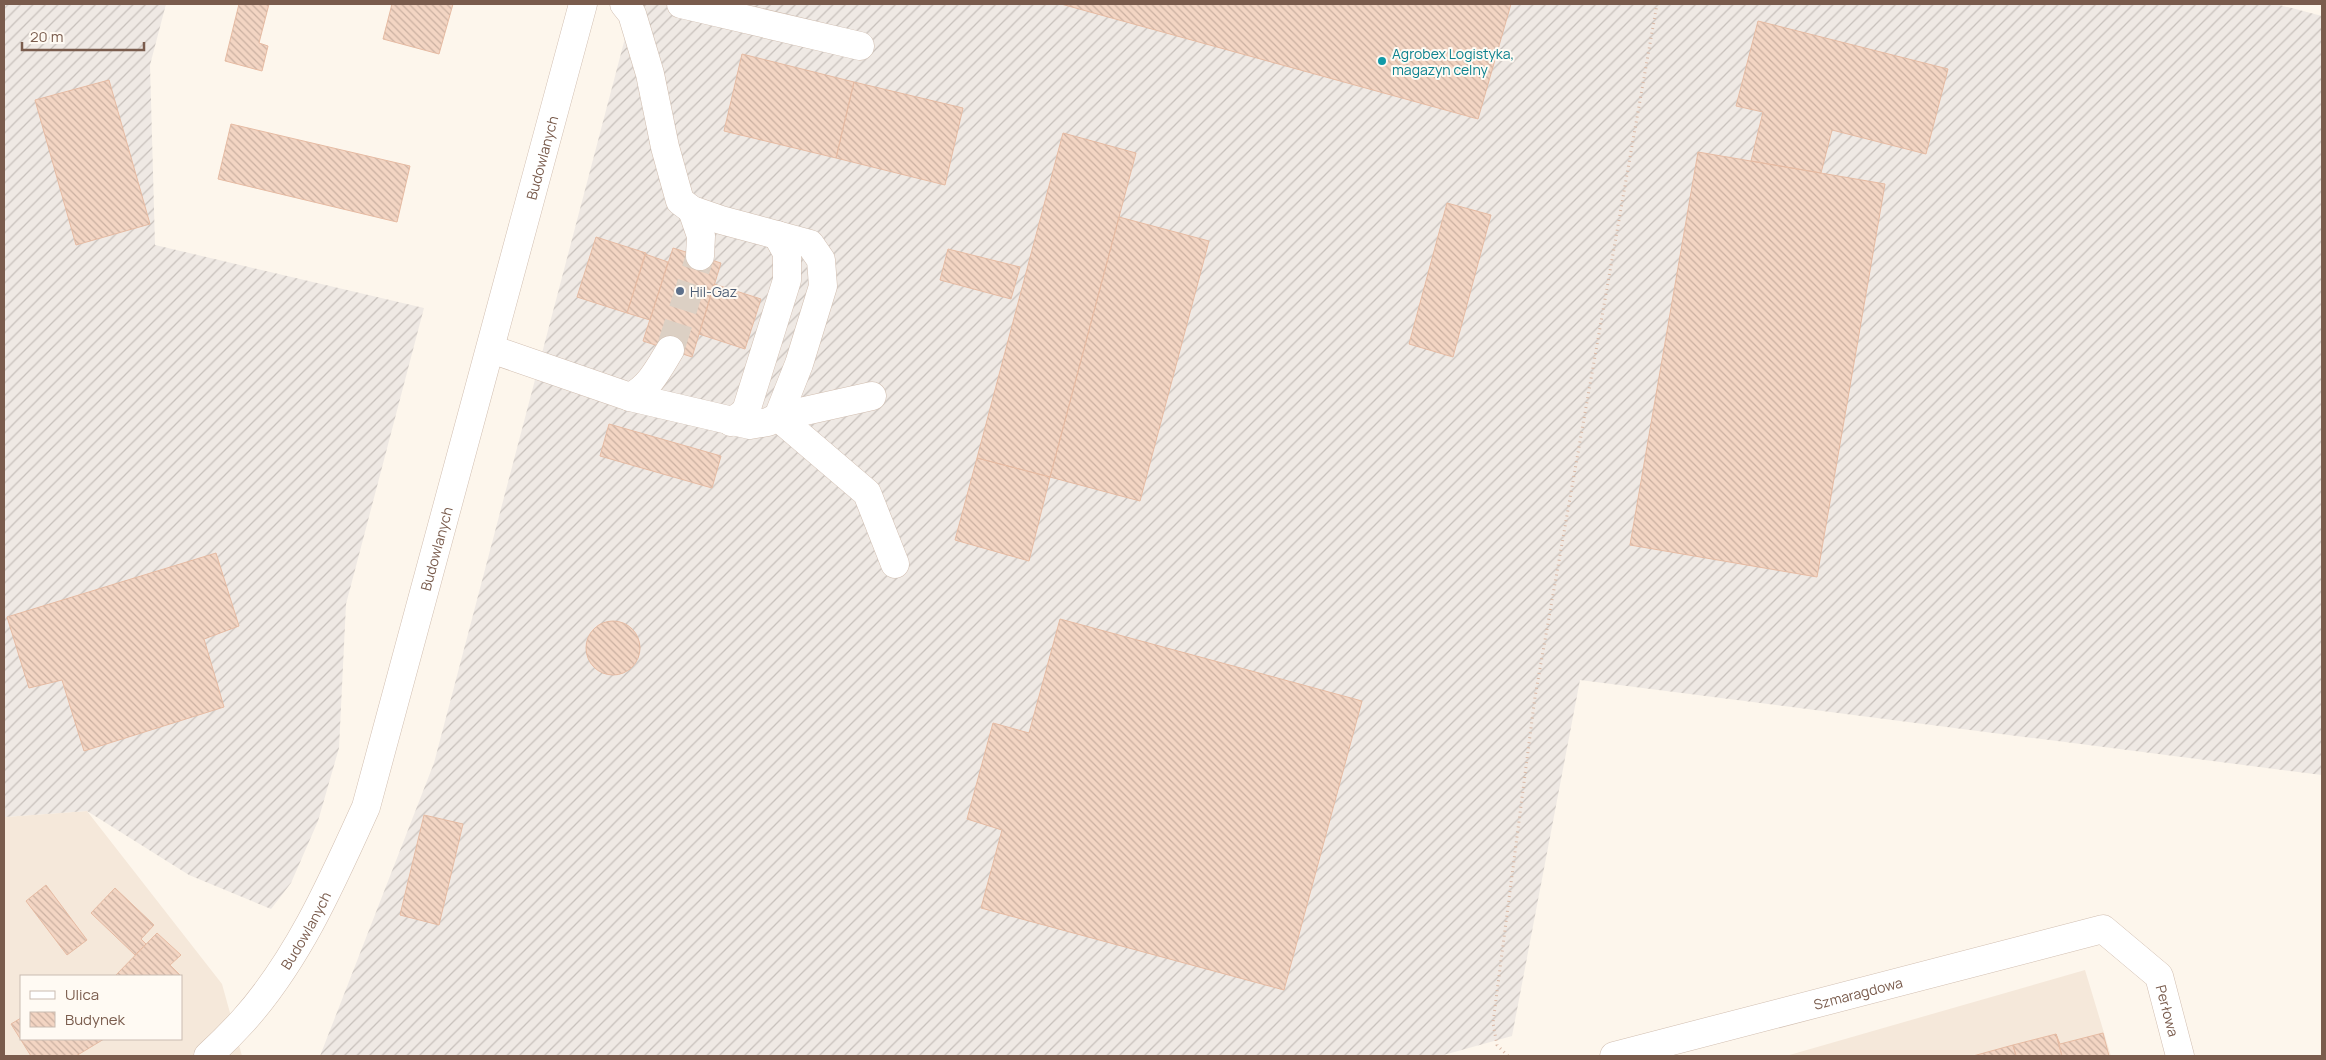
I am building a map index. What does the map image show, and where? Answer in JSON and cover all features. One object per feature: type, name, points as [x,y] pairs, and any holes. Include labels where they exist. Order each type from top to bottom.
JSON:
[{"type":"street","name":"Budowlanych","points":[[208,1056],[244,1020],[290,957],[329,889],[366,807],[583,4]]},
{"type":"street","points":[[624,4],[632,14],[650,74],[676,191],[680,201],[692,210],[810,244],[821,260],[823,286],[798,364],[778,418]]},
{"type":"street","points":[[681,4],[860,46]]},
{"type":"street","points":[[692,210],[701,236],[700,256]]},
{"type":"street","points":[[731,422],[747,408],[787,280],[787,253],[783,242],[777,235]]},
{"type":"street","points":[[491,348],[630,397],[750,425],[872,396]]},
{"type":"street","points":[[630,397],[642,392],[670,350]]},
{"type":"street","points":[[778,418],[866,492],[895,564]]},
{"type":"street","name":"Szmaragdowa","points":[[1618,1056],[2103,929]]},
{"type":"street","name":"Perłowa","points":[[2103,929],[2159,976],[2180,1056]]},
{"type":"path","points":[[1508,1056],[1497,1045],[1493,1024],[1535,697],[1657,4]]},
{"type":"shaded area","points":[[4,4],[166,4],[150,65],[155,245],[424,308],[346,604],[339,748],[318,821],[291,883],[271,909],[189,875],[87,811],[4,817]]},
{"type":"shaded area","points":[[634,4],[2276,4],[2322,16],[2322,775],[1580,680],[1512,1036],[1440,1056],[320,1056],[434,763]]},
{"type":"shaded area","points":[[87,811],[222,984],[242,1056],[4,1056],[4,817]]},
{"type":"shaded area","points":[[2085,970],[2111,1056],[1786,1056]]},
{"type":"building","points":[[239,4],[269,4],[259,43],[268,46],[262,71],[225,61]]},
{"type":"building","points":[[392,4],[453,4],[439,54],[383,39]]},
{"type":"building","name":"Agrobex Logistyka, magazyn celny","points":[[1061,4],[1511,4],[1478,119]]},
{"type":"building","points":[[1758,21],[1948,69],[1926,154],[1832,130],[1821,173],[1751,161],[1763,112],[1736,106]]},
{"type":"building","points":[[742,54],[854,82],[836,158],[724,131]]},
{"type":"building","points":[[109,80],[150,224],[76,245],[35,100]]},
{"type":"building","points":[[854,82],[963,108],[945,185],[836,158]]},
{"type":"building","points":[[231,124],[410,166],[397,222],[218,179]]},
{"type":"building","points":[[1063,133],[1136,153],[1050,477],[977,458]]},
{"type":"building","points":[[1698,152],[1885,184],[1817,577],[1630,545]]},
{"type":"building","points":[[1447,203],[1491,215],[1453,357],[1409,344]]},
{"type":"building","points":[[1119,217],[1209,241],[1140,501],[1050,477]]},
{"type":"building","points":[[596,237],[646,253],[627,313],[577,297]]},
{"type":"building","points":[[673,248],[721,263],[692,357],[643,341]]},
{"type":"building","points":[[948,249],[1020,267],[1011,299],[940,280]]},
{"type":"building","points":[[645,254],[668,262],[650,320],[627,313]]},
{"type":"building","points":[[714,284],[761,299],[745,349],[699,334]]},
{"type":"building","points":[[609,424],[721,456],[712,488],[600,456]]},
{"type":"building","points":[[977,458],[1050,477],[1029,561],[955,540]]},
{"type":"building","points":[[216,553],[239,626],[204,639],[224,707],[84,751],[62,680],[29,688],[7,617]]},
{"type":"building","points":[[1060,619],[1362,701],[1284,990],[981,908],[1002,830],[967,819],[993,723],[1029,733]]},
{"type":"building","points":[[608,621],[618,621],[628,625],[636,633],[640,648],[636,663],[628,671],[618,675],[608,675],[598,671],[590,663],[586,653],[586,643],[590,633],[598,625]]},
{"type":"building","points":[[424,815],[463,824],[439,925],[400,915]]},
{"type":"building","points":[[46,885],[87,940],[67,955],[26,901]]},
{"type":"building","points":[[115,888],[154,925],[141,939],[146,944],[135,955],[91,913]]},
{"type":"building","points":[[157,933],[181,955],[170,965],[180,975],[116,975]]},
{"type":"building","points":[[20,1019],[20,1038],[11,1024]]},
{"type":"building","points":[[2103,1033],[2109,1056],[2062,1056],[2056,1034],[2060,1044]]},
{"type":"building","points":[[2056,1034],[2062,1056],[2016,1056],[2013,1045]]},
{"type":"building","points":[[21,1040],[102,1040],[76,1056],[31,1056]]},
{"type":"building","points":[[2013,1045],[2016,1056],[1973,1056]]},
{"type":"tunnel","points":[[670,350],[700,256]]},
{"type":"place","name":"Agrobex Logistyka, magazyn celny","points":[[1382,61]]},
{"type":"place","name":"Hil-Gaz","points":[[680,291]]}]
